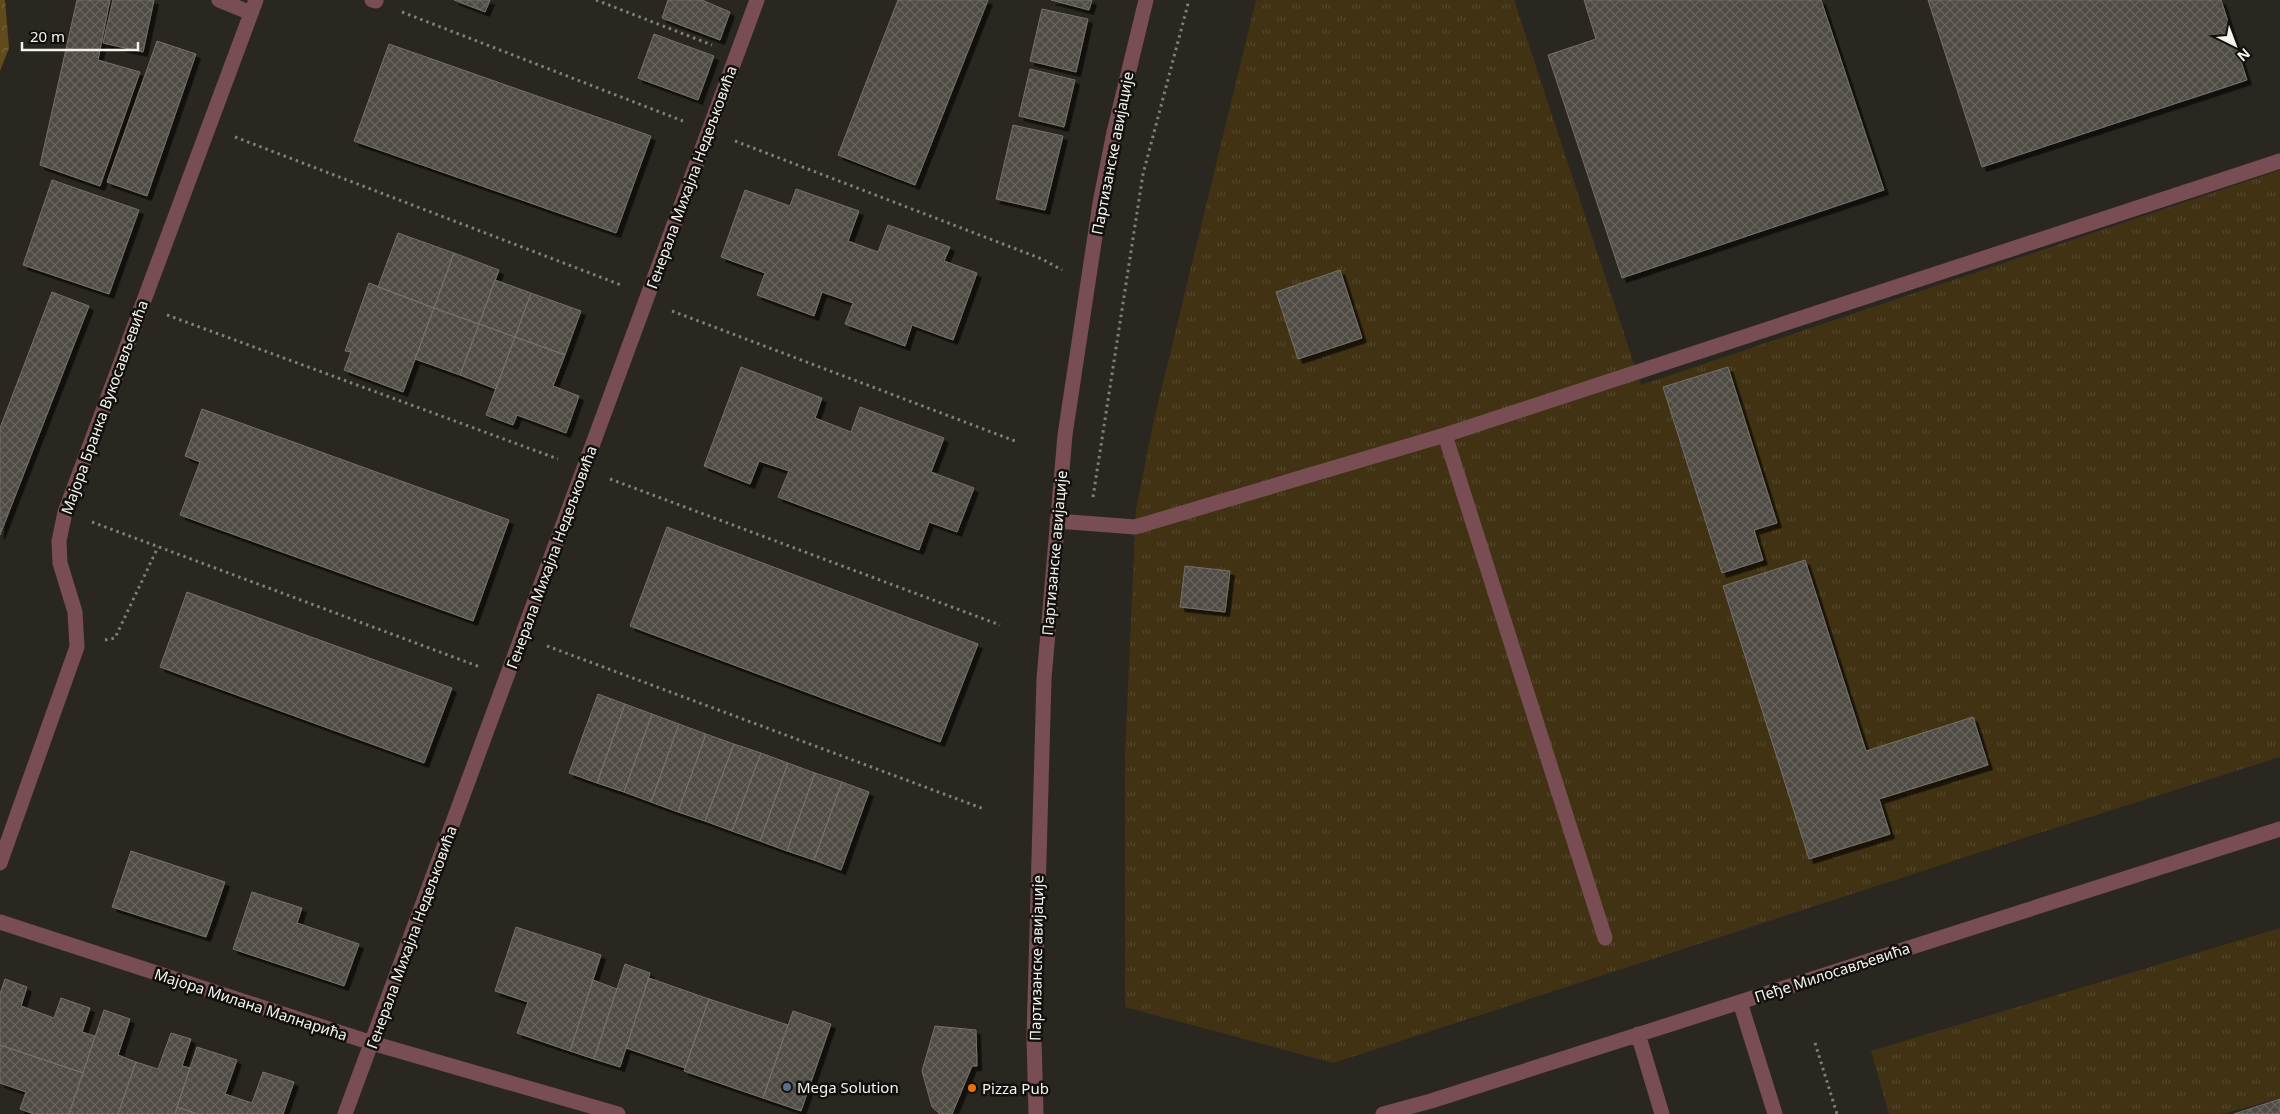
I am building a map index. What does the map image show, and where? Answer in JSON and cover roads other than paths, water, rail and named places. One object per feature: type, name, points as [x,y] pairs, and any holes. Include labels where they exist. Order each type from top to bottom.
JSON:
[{"type":"street","name":"Мајора Бранка Вукосављевића","points":[[0,863],[78,647],[75,612],[60,563],[59,541],[65,512],[253,7],[219,0]]},
{"type":"street","name":"Генерала Михајла Недељковића","points":[[345,1114],[756,0]]},
{"type":"street","name":"Партизанске авијације","points":[[1036,1114],[1034,1037],[1039,823],[1046,650],[1065,435],[1087,285],[1114,132],[1146,0]]},
{"type":"street","points":[[1057,521],[1135,527],[1445,435],[2280,161]]},
{"type":"street","points":[[1445,435],[1605,938]]},
{"type":"street","name":"Пеђе Милосављевића","points":[[1383,1114],[1431,1101],[2280,829]]},
{"type":"street","name":"Мајора Милана Малнарића","points":[[0,922],[372,1043],[618,1114]]},
{"type":"street","points":[[1740,1002],[1775,1114]]},
{"type":"street","points":[[1638,1034],[1662,1114]]},
{"type":"place","name":"Mega Solution","points":[[787,1087]]},
{"type":"place","name":"Pizza Pub","points":[[972,1088]]}]
